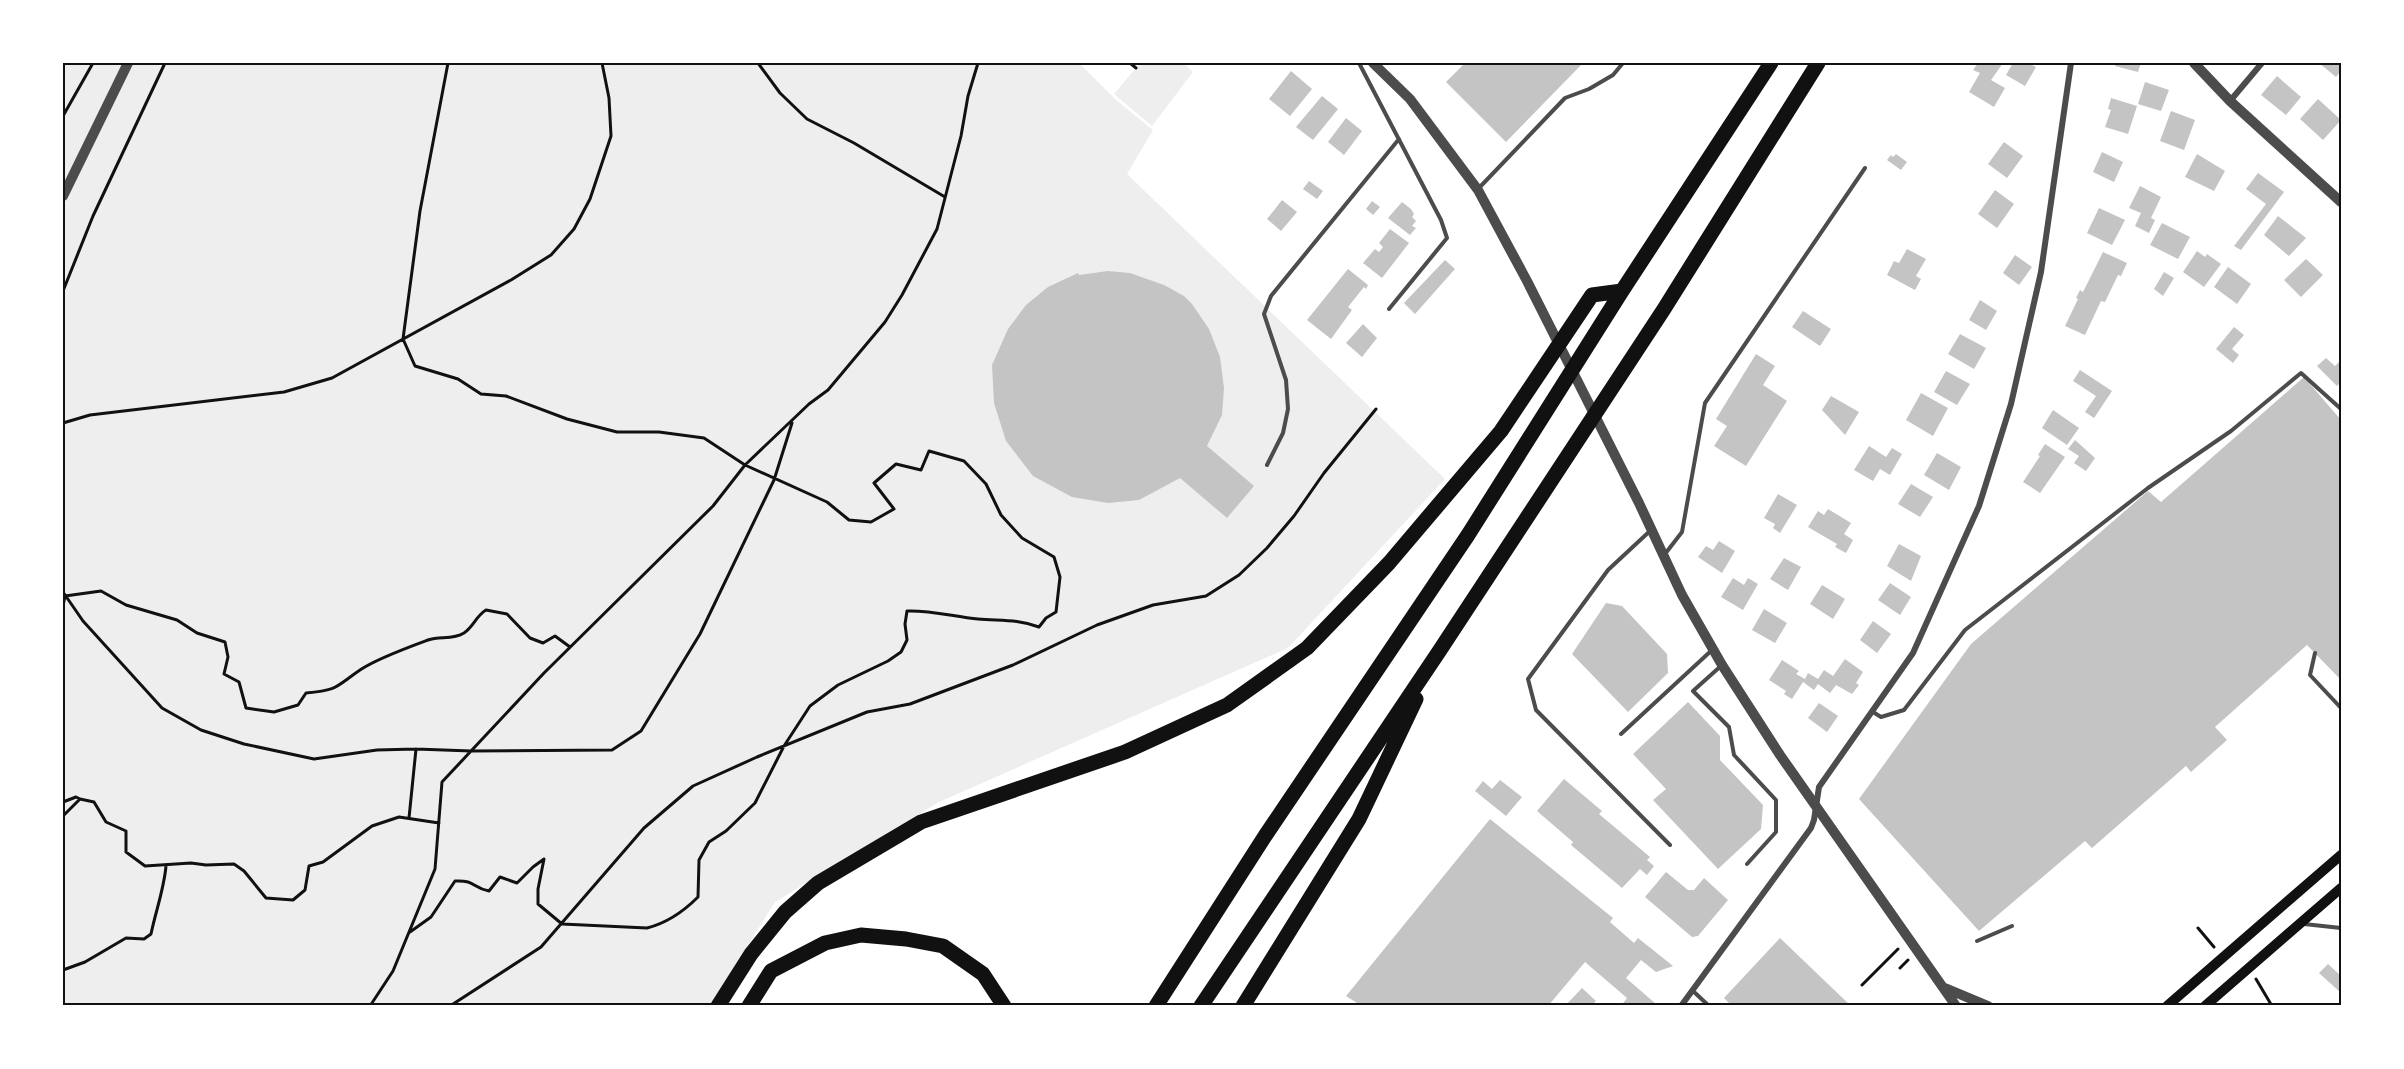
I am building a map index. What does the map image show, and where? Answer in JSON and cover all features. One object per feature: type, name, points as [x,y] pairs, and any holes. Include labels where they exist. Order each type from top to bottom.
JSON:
[{"type":"highway","points":[[1156,1006],[1284,806],[1468,535],[1622,291],[1771,63]]},
{"type":"highway","points":[[1201,1006],[1440,650],[1664,309],[1818,63]]},
{"type":"highway","points":[[718,1006],[751,954],[785,912],[818,883],[921,822],[1125,752],[1227,705],[1307,648],[1389,563],[1501,430],[1592,295],[1622,291]]},
{"type":"highway","points":[[1243,1006],[1359,819],[1440,650]]},
{"type":"highway","points":[[749,1006],[771,971],[825,943],[861,934],[943,946],[982,974],[1004,1006]]},
{"type":"main road","points":[[2167,1006],[2341,855]]},
{"type":"main road","points":[[2209,1004],[2248,967],[2341,888]]},
{"type":"street","points":[[63,196],[128,63]]},
{"type":"street","points":[[1373,63],[1410,99],[1478,190],[1527,281],[1639,503],[1663,557],[1722,665],[1780,755],[1956,1006]]},
{"type":"street","points":[[1681,1006],[1810,828],[1819,787],[1912,653],[1979,506],[2011,404],[2041,272],[2071,63]]},
{"type":"street","points":[[2194,63],[2230,101],[2341,202]]},
{"type":"street","points":[[2230,101],[2262,63]]},
{"type":"street","points":[[1944,987],[1988,1006]]},
{"type":"lane","points":[[1359,63],[1441,220],[1447,238],[1389,309]]},
{"type":"lane","points":[[1478,190],[1565,98],[1589,89],[1613,75],[1623,63]]},
{"type":"lane","points":[[1267,465],[1283,433],[1288,409],[1286,380],[1264,314],[1271,296],[1399,138]]},
{"type":"lane","points":[[1663,557],[1682,532],[1705,403],[1865,168]]},
{"type":"lane","points":[[1873,711],[1881,717],[1904,710],[1965,630],[2148,488],[2231,431],[2301,373],[2341,409]]},
{"type":"lane","points":[[1651,530],[1608,570],[1528,679],[1536,710],[1670,845]]},
{"type":"lane","points":[[1621,734],[1713,649]]},
{"type":"lane","points":[[2315,653],[2310,675],[2341,708]]},
{"type":"lane","points":[[1722,665],[1693,691],[1729,727],[1734,755],[1776,800],[1776,832],[1747,864]]},
{"type":"lane","points":[[2300,924],[2341,928]]},
{"type":"lane","points":[[1977,941],[2012,926]]},
{"type":"lane","points":[[1692,990],[1709,1006]]},
{"type":"path","points":[[63,116],[93,63]]},
{"type":"path","points":[[63,291],[93,216],[165,63]]},
{"type":"path","points":[[410,932],[431,917],[454,881],[469,880],[489,891],[500,877],[518,883],[533,867],[544,860],[538,889],[538,904],[562,924],[646,928],[658,925],[685,910],[698,897],[699,860],[709,842],[726,831],[755,802],[784,746],[810,706],[826,694],[901,652],[907,640],[905,624],[907,611],[976,619],[1020,620],[1040,627],[1046,618],[1056,612],[1060,576],[1054,557],[1022,538],[1001,515],[986,484],[964,461],[955,458],[928,451],[921,470],[896,464],[874,483],[894,509],[871,522],[849,520],[827,502],[745,465],[704,438],[659,432],[616,432],[567,419],[506,396],[481,394],[458,379],[415,366],[403,339],[420,211],[448,63]]},
{"type":"path","points":[[63,423],[90,415],[284,392],[332,378],[511,280],[550,255],[574,229],[590,200],[611,136],[609,98],[602,63]]},
{"type":"path","points":[[758,63],[780,93],[807,119],[854,143],[945,197]]},
{"type":"path","points":[[370,1006],[393,971],[435,868],[442,782],[571,647],[713,506],[745,465],[809,404],[828,390],[885,322],[903,295],[937,229],[978,63]]},
{"type":"path","points":[[1130,63],[1136,68]]},
{"type":"path","points":[[450,1006],[541,947],[644,828],[693,786],[867,712],[910,704],[1013,664],[1097,625],[1153,605],[1206,597],[1239,575],[1267,548],[1376,409]]},
{"type":"path","points":[[64,594],[83,621],[162,708],[201,730],[244,744],[314,759],[377,750],[612,750],[641,730],[700,634],[774,480],[792,422]]},
{"type":"path","points":[[64,594],[101,591],[126,605],[177,620],[197,633],[225,642],[228,657],[224,674],[239,682],[246,708],[274,712],[298,705],[306,693],[332,691],[361,669],[386,657],[430,639],[462,634],[478,615],[486,610],[507,614],[530,638],[543,643],[555,636],[571,647]]},
{"type":"path","points":[[63,606],[64,594]]},
{"type":"path","points":[[409,818],[416,749]]},
{"type":"path","points":[[63,802],[76,797],[94,802],[106,822],[126,831],[126,852],[145,866],[191,863],[234,864],[244,871],[266,898],[293,900],[305,890],[309,866],[323,862],[372,826],[399,817],[439,823]]},
{"type":"path","points":[[63,816],[80,799]]},
{"type":"path","points":[[63,970],[85,962],[126,938],[144,939],[152,934],[157,901],[164,885],[166,866]]},
{"type":"path","points":[[2198,928],[2214,947]]},
{"type":"path","points":[[1862,985],[1901,945]]},
{"type":"path","points":[[1899,968],[1910,959]]},
{"type":"path","points":[[2248,967],[2272,1006]]},
{"type":"shaded area","points":[[63,63],[1079,63],[1115,99],[1153,130],[1127,174],[1445,479],[1288,648],[939,802],[775,902],[710,1006],[63,1006]]},
{"type":"shaded area","points":[[1140,63],[1184,63],[1193,72],[1152,126],[1114,94]]},
{"type":"building","points":[[1465,63],[1583,63],[1506,142],[1446,82]]},
{"type":"building","points":[[1978,63],[2003,63],[1991,80],[2005,88],[1994,107],[1969,92],[1980,73],[1973,70]]},
{"type":"building","points":[[2013,63],[2028,63],[2036,67],[2025,86],[2006,75]]},
{"type":"building","points":[[2116,63],[2141,63],[2138,72],[2115,66]]},
{"type":"building","points":[[2319,63],[2341,63],[2341,71],[2336,77]]},
{"type":"building","points":[[1291,71],[1312,89],[1290,116],[1269,99]]},
{"type":"building","points":[[2277,76],[2301,97],[2286,115],[2261,95]]},
{"type":"building","points":[[2145,82],[2169,90],[2161,111],[2138,104]]},
{"type":"building","points":[[1322,96],[1338,109],[1313,140],[1296,127]]},
{"type":"building","points":[[2111,98],[2137,106],[2128,134],[2105,127],[2111,110],[2108,109]]},
{"type":"building","points":[[2318,99],[2341,120],[2323,140],[2300,119]]},
{"type":"building","points":[[2171,111],[2195,120],[2184,150],[2160,141]]},
{"type":"building","points":[[1346,118],[1362,131],[1344,155],[1328,142]]},
{"type":"building","points":[[2004,142],[2023,156],[2007,178],[1988,164]]},
{"type":"building","points":[[2102,152],[2123,162],[2114,182],[2093,172]]},
{"type":"building","points":[[1896,154],[1907,162],[1901,170],[1887,160],[1891,155],[1893,157]]},
{"type":"building","points":[[2197,154],[2225,171],[2214,191],[2185,177]]},
{"type":"building","points":[[2258,173],[2284,192],[2241,250],[2234,246],[2266,204],[2246,189]]},
{"type":"building","points":[[1309,181],[1323,191],[1317,199],[1303,189]]},
{"type":"building","points":[[2140,186],[2161,197],[2151,218],[2155,220],[2149,233],[2135,226],[2141,213],[2129,208]]},
{"type":"building","points":[[1995,190],[2014,204],[1997,228],[1978,214]]},
{"type":"building","points":[[1282,200],[1297,212],[1281,231],[1267,219]]},
{"type":"building","points":[[1372,201],[1380,207],[1373,215],[1366,209]]},
{"type":"building","points":[[1402,202],[1411,209],[1414,214],[1412,217],[1416,221],[1412,226],[1416,228],[1410,235],[1388,218]]},
{"type":"building","points":[[2099,208],[2125,220],[2112,245],[2087,233]]},
{"type":"building","points":[[2278,216],[2306,238],[2289,256],[2264,235]]},
{"type":"building","points":[[2162,223],[2190,237],[2178,259],[2150,245]]},
{"type":"building","points":[[1390,229],[1409,243],[1382,278],[1363,263],[1375,249],[1379,252],[1383,247],[1379,243]]},
{"type":"building","points":[[1907,249],[1926,259],[1916,276],[1921,279],[1915,290],[1887,275],[1894,261],[1899,263]]},
{"type":"building","points":[[2197,251],[2205,257],[2207,254],[2221,264],[2204,287],[2183,272]]},
{"type":"building","points":[[2103,252],[2127,263],[2121,276],[2118,275],[2105,302],[2101,301],[2085,335],[2065,326],[2080,290],[2083,292]]},
{"type":"building","points":[[2015,255],[2032,267],[2019,285],[2003,273]]},
{"type":"building","points":[[2306,259],[2323,275],[2301,297],[2284,280]]},
{"type":"building","points":[[1445,260],[1455,269],[1415,314],[1404,303]]},
{"type":"building","points":[[2228,267],[2251,284],[2237,304],[2214,287]]},
{"type":"building","points":[[1348,269],[1368,285],[1348,307],[1352,310],[1331,339],[1307,320]]},
{"type":"building","points":[[1108,271],[1130,273],[1164,285],[1184,296],[1209,329],[1220,357],[1224,388],[1222,415],[1207,446],[1254,486],[1227,518],[1180,478],[1139,500],[1108,503],[1072,497],[1033,476],[1006,441],[994,403],[992,365],[1008,329],[1026,305],[1048,287],[1078,273],[1079,275]]},
{"type":"building","points":[[2164,272],[2174,278],[2163,296],[2154,289]]},
{"type":"building","points":[[1980,300],[1997,311],[1986,330],[1969,320]]},
{"type":"building","points":[[1803,311],[1831,329],[1820,346],[1792,327]]},
{"type":"building","points":[[1363,324],[1377,338],[1362,357],[1346,343]]},
{"type":"building","points":[[2234,327],[2244,335],[2232,349],[2239,355],[2233,363],[2216,349]]},
{"type":"building","points":[[1960,334],[1986,348],[1974,369],[1948,354]]},
{"type":"building","points":[[1756,354],[1775,366],[1763,385],[1787,401],[1746,466],[1714,446],[1727,426],[1716,419]]},
{"type":"building","points":[[2326,358],[2335,366],[2341,360],[2341,382],[2337,386],[2317,366]]},
{"type":"building","points":[[2080,370],[2112,391],[2094,418],[2085,412],[2096,396],[2073,381]]},
{"type":"building","points":[[1946,371],[1970,384],[1957,405],[1934,392]]},
{"type":"building","points":[[2304,377],[2341,420],[2341,680],[2307,645],[2215,727],[2227,740],[2191,772],[2186,766],[2092,848],[2085,841],[1979,931],[1859,799],[1971,644],[2148,491],[2161,502]]},
{"type":"building","points":[[1921,393],[1948,408],[1933,436],[1906,420]]},
{"type":"building","points":[[1831,396],[1859,412],[1845,435],[1822,410]]},
{"type":"building","points":[[2053,410],[2079,428],[2067,445],[2042,428]]},
{"type":"building","points":[[2075,440],[2095,458],[2086,471],[2074,463],[2079,456],[2068,449]]},
{"type":"building","points":[[2045,444],[2065,457],[2040,493],[2023,482]]},
{"type":"building","points":[[1869,446],[1886,457],[1892,448],[1902,454],[1890,475],[1880,469],[1873,481],[1854,470]]},
{"type":"building","points":[[1937,453],[1961,467],[1949,490],[1924,475]]},
{"type":"building","points":[[1911,484],[1933,497],[1920,517],[1898,504]]},
{"type":"building","points":[[1778,494],[1797,505],[1780,533],[1773,528],[1775,524],[1764,518]]},
{"type":"building","points":[[1828,509],[1851,523],[1844,534],[1853,540],[1846,553],[1835,547],[1837,544],[1808,527],[1818,511],[1824,515]]},
{"type":"building","points":[[1719,541],[1735,551],[1722,573],[1698,557],[1706,546],[1713,550]]},
{"type":"building","points":[[1899,544],[1921,556],[1911,581],[1887,566]]},
{"type":"building","points":[[1784,558],[1801,567],[1788,590],[1770,579]]},
{"type":"building","points":[[1733,578],[1744,585],[1748,578],[1758,584],[1743,610],[1721,597]]},
{"type":"building","points":[[1890,583],[1911,597],[1900,615],[1878,600]]},
{"type":"building","points":[[1822,585],[1845,599],[1833,619],[1810,604]]},
{"type":"building","points":[[1606,603],[1622,606],[1667,654],[1668,673],[1628,712],[1572,654]]},
{"type":"building","points":[[1764,609],[1787,623],[1775,643],[1752,630]]},
{"type":"building","points":[[1873,621],[1891,634],[1877,653],[1860,640]]},
{"type":"building","points":[[1845,659],[1863,672],[1856,683],[1859,685],[1852,694],[1836,685],[1830,693],[1818,684],[1814,690],[1803,682],[1792,699],[1784,694],[1786,691],[1769,680],[1782,660],[1799,671],[1796,674],[1805,679],[1808,673],[1818,679],[1824,670],[1833,676]]},
{"type":"building","points":[[1688,702],[1720,736],[1720,760],[1763,805],[1761,829],[1718,869],[1653,800],[1666,789],[1633,754]]},
{"type":"building","points":[[1819,703],[1838,716],[1827,732],[1808,718]]},
{"type":"building","points":[[1564,779],[1602,811],[1599,814],[1650,857],[1647,860],[1654,866],[1647,875],[1640,869],[1622,888],[1571,845],[1573,842],[1537,811]]},
{"type":"building","points":[[1500,780],[1522,797],[1506,816],[1475,791],[1483,781],[1492,789]]},
{"type":"building","points":[[1490,819],[1613,918],[1610,922],[1634,943],[1638,938],[1673,966],[1656,972],[1641,960],[1626,978],[1656,1004],[1655,1006],[1621,1006],[1627,998],[1585,962],[1548,1006],[1362,1006],[1346,996]]},
{"type":"building","points":[[1666,872],[1688,890],[1694,890],[1704,878],[1728,900],[1698,936],[1692,937],[1645,897]]},
{"type":"building","points":[[1780,938],[1851,1006],[1732,1006],[1724,998]]},
{"type":"building","points":[[2328,964],[2341,976],[2341,993],[2319,973]]},
{"type":"building","points":[[1582,988],[1596,1001],[1591,1006],[1565,1006]]}]
